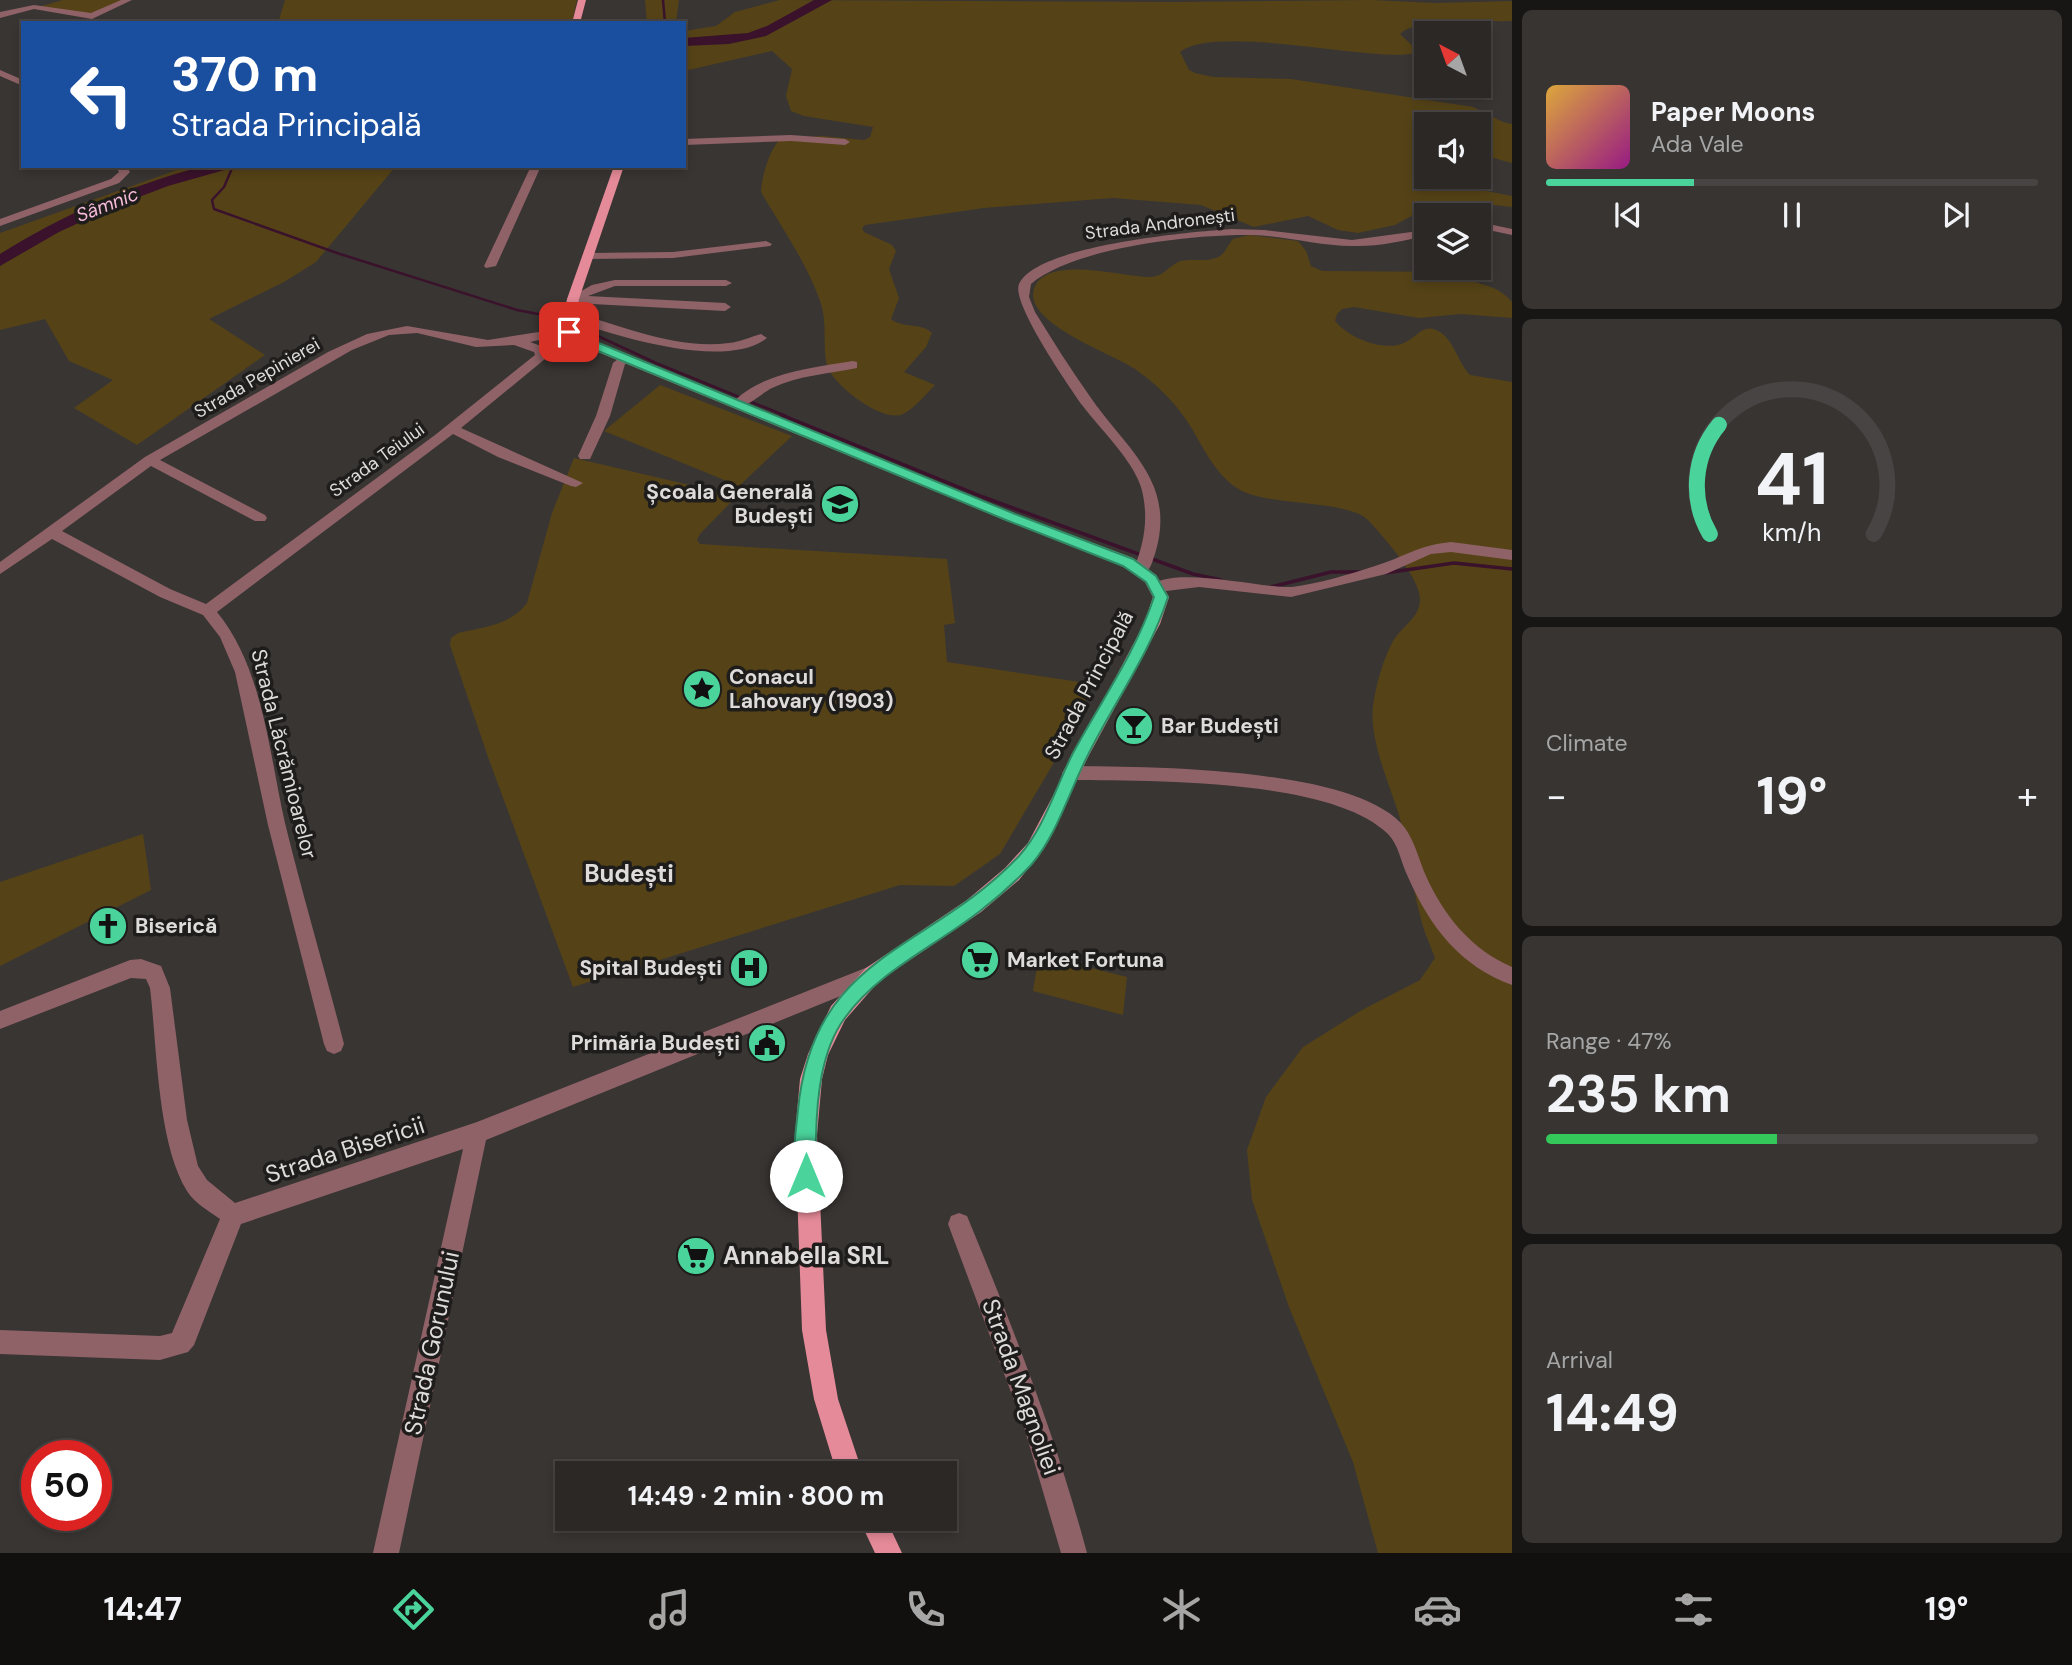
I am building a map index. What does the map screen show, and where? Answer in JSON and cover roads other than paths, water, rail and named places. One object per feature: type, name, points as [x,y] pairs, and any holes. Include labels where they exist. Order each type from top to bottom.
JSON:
[{"type":"main road","points":[[577,21],[582,0]]},
{"type":"main road","points":[[618,168],[567,322],[590,344],[622,360],[743,401],[1010,517],[1128,562],[1145,563],[1158,587]]},
{"type":"main road","name":"Strada Principală","points":[[846,1461],[826,1398],[814,1330],[806,1135],[811,1079],[827,1030],[850,996],[873,974],[974,906],[1012,874],[1043,834],[1071,773],[1152,624],[1161,597],[1158,587]]},
{"type":"main road","points":[[878,1531],[889,1553]]},
{"type":"street","points":[[0,15],[34,7],[92,16],[128,0]]},
{"type":"street","points":[[0,15],[10,20]]},
{"type":"street","points":[[0,73],[21,82]]},
{"type":"street","points":[[686,135],[804,133]]},
{"type":"street","points":[[686,142],[784,138],[845,142]]},
{"type":"street","points":[[490,266],[535,168]]},
{"type":"street","points":[[0,223],[115,181],[122,171]]},
{"type":"street","points":[[1491,228],[1512,232]]},
{"type":"street","name":"Strada Andronești","points":[[1145,563],[1153,522],[1150,488],[1133,461],[1086,401],[1029,312],[1023,291],[1028,279],[1055,262],[1085,253],[1220,234],[1250,232],[1352,243],[1414,235]]},
{"type":"street","points":[[588,256],[673,255],[766,244]]},
{"type":"street","points":[[573,299],[596,287],[615,283],[726,283]]},
{"type":"street","points":[[573,299],[725,307]]},
{"type":"street","points":[[567,322],[692,346],[729,348],[761,338]]},
{"type":"street","name":"Strada Pepinierei","points":[[0,569],[150,460],[331,355],[379,334],[405,329],[474,342],[517,341],[567,322]]},
{"type":"street","name":"Strada Teiului","points":[[208,611],[452,429],[541,356],[540,350],[517,341]]},
{"type":"street","points":[[585,456],[603,416],[622,360]]},
{"type":"street","points":[[743,401],[761,387],[786,376],[853,365]]},
{"type":"street","points":[[452,429],[503,454],[576,483]]},
{"type":"street","points":[[150,460],[260,518]]},
{"type":"street","name":"Strada Lăcrămioarelor","points":[[53,533],[125,573],[208,611],[219,623],[238,656],[277,825],[334,1044]]},
{"type":"street","points":[[1158,587],[1199,583],[1291,592],[1381,569],[1429,549],[1451,547],[1512,555]]},
{"type":"street","points":[[1071,773],[1195,778],[1270,785],[1334,795],[1359,804],[1392,825],[1400,836],[1429,902],[1462,948],[1481,962],[1512,976]]},
{"type":"street","points":[[0,1020],[130,969],[141,968],[154,972],[160,988],[177,1113],[190,1175],[197,1186],[233,1215],[185,1336],[179,1343],[170,1347],[130,1349],[0,1342]]},
{"type":"street","name":"Strada Bisericii","points":[[233,1215],[477,1133],[873,974]]},
{"type":"street","name":"Strada Gorunului","points":[[386,1553],[477,1133]]},
{"type":"street","name":"Strada Magnoliei","points":[[959,1224],[1017,1366],[1048,1455],[1074,1553]]},
{"type":"waterway","points":[[663,0],[665,21]]},
{"type":"waterway","name":"Sâmnic","points":[[686,42],[751,37],[772,29],[826,0]]},
{"type":"waterway","name":"Sâmnic","points":[[0,261],[54,229],[107,203],[215,168]]},
{"type":"waterway","points":[[232,168],[224,187],[212,200],[214,209],[337,253],[517,310],[559,318],[656,363],[786,416]]},
{"type":"waterway","points":[[782,415],[983,497],[1193,574],[1221,580]]},
{"type":"waterway","points":[[1385,573],[1454,563],[1512,569]]},
{"type":"waterway","points":[[1271,587],[1331,572],[1362,572]]},
{"type":"place","name":"Școala Generală Budești","points":[[840,504]]},
{"type":"place","name":"Conacul Lahovary (1903)","points":[[702,689]]},
{"type":"place","name":"Bar Budești","points":[[1134,726]]},
{"type":"place","name":"Biserică","points":[[108,926]]},
{"type":"place","name":"Market Fortuna","points":[[980,960]]},
{"type":"place","name":"Spital Budești","points":[[749,968]]},
{"type":"place","name":"Primăria Budești","points":[[767,1043]]},
{"type":"place","name":"Annabella SRL","points":[[696,1256]]},
{"type":"district","name":"Budești","points":[[629,874]]}]
